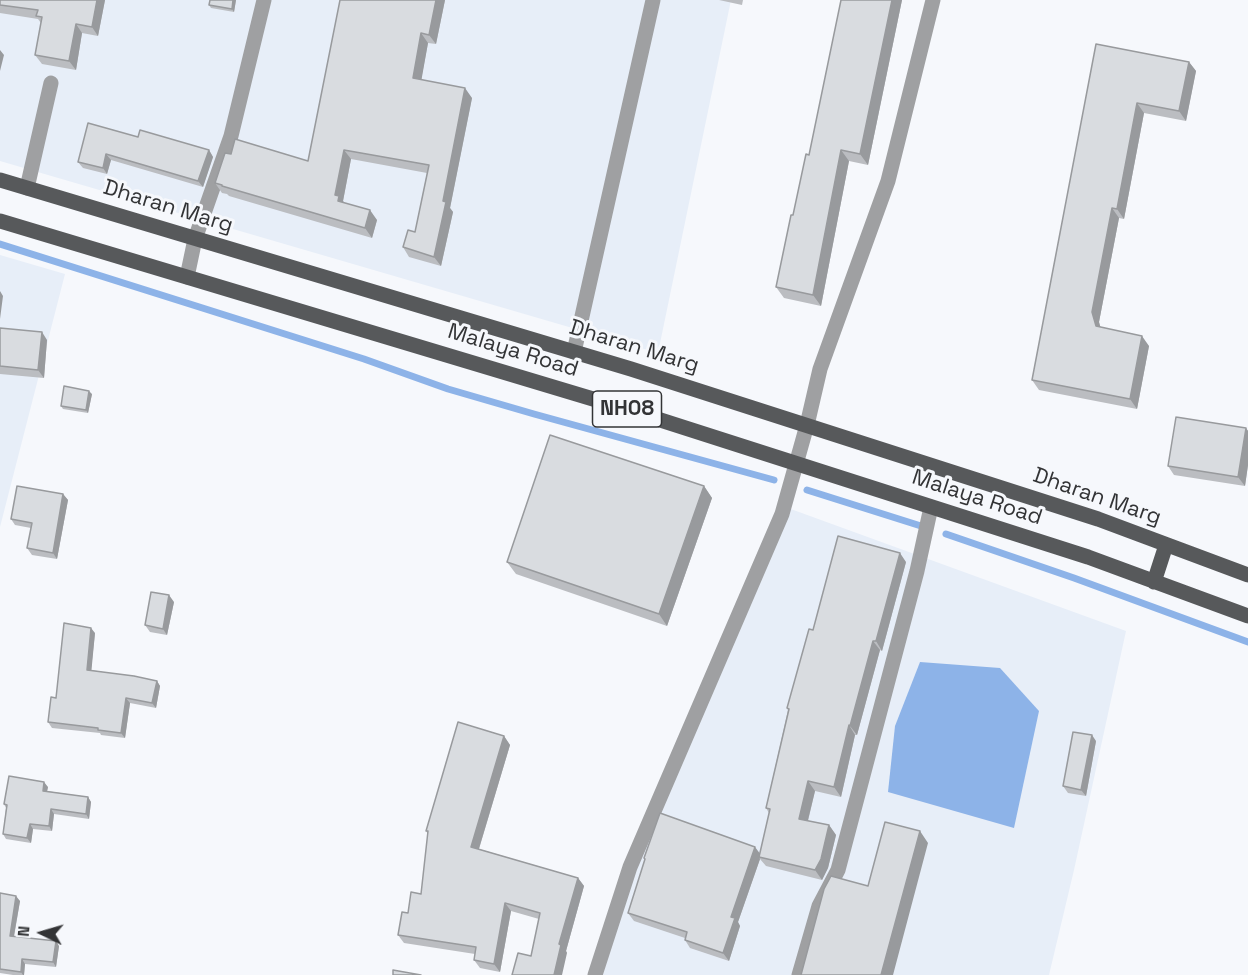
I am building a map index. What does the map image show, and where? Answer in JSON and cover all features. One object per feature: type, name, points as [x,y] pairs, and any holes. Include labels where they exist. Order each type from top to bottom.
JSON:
[{"type":"main road","name":"Dharan Marg","points":[[0,180],[631,369],[1086,515],[1248,574]]},
{"type":"main road","name":"Malaya Road","points":[[0,222],[623,408],[1088,557],[1248,616]]},
{"type":"main road","points":[[1154,582],[1166,544]]},
{"type":"street","points":[[187,277],[195,239],[231,136],[264,0]]},
{"type":"street","points":[[574,352],[653,0]]},
{"type":"street","points":[[596,975],[630,867],[782,514],[820,369],[888,181],[933,0]]},
{"type":"street","points":[[27,188],[51,83]]},
{"type":"street","points":[[799,975],[819,906],[838,870],[917,571],[931,507]]},
{"type":"shaded area","points":[[0,0],[731,0],[658,353],[0,161]]},
{"type":"shaded area","points":[[0,255],[65,274],[0,527]]},
{"type":"shaded area","points":[[788,508],[1126,631],[1049,975],[603,975],[632,864]]},
{"type":"water","points":[[920,662],[1000,668],[1039,711],[1014,828],[888,792],[895,726]]},
{"type":"building","points":[[0,0],[97,0],[92,27],[76,24],[69,61],[35,55],[42,17],[36,16],[38,10],[0,5]]},
{"type":"building","points":[[210,0],[233,0],[232,9],[209,5]]},
{"type":"building","points":[[340,0],[436,0],[429,35],[421,33],[413,78],[465,88],[443,201],[446,202],[434,257],[403,247],[408,230],[415,232],[429,165],[344,150],[335,195],[339,196],[338,201],[370,210],[365,228],[215,183],[225,153],[231,154],[235,139],[308,161]]},
{"type":"building","points":[[841,0],[892,0],[860,154],[841,150],[813,295],[776,287],[806,154],[809,155]]},
{"type":"building","points":[[1096,44],[1189,62],[1179,111],[1137,103],[1117,209],[1112,208],[1092,312],[1096,326],[1142,336],[1130,399],[1032,380]]},
{"type":"building","points":[[88,123],[138,137],[140,130],[209,150],[198,181],[106,154],[103,168],[78,162]]},
{"type":"building","points":[[0,328],[42,332],[38,370],[0,366]]},
{"type":"building","points":[[64,386],[89,391],[86,410],[61,406]]},
{"type":"building","points":[[1176,417],[1246,428],[1238,477],[1168,466]]},
{"type":"building","points":[[550,435],[704,486],[659,614],[507,562]]},
{"type":"building","points":[[17,486],[63,494],[53,553],[27,548],[32,523],[11,519]]},
{"type":"building","points":[[838,536],[900,553],[876,641],[873,641],[849,725],[834,787],[808,781],[799,819],[829,825],[821,859],[815,870],[759,857],[770,809],[766,808],[789,709],[787,708],[809,629],[813,630]]},
{"type":"building","points":[[151,592],[169,595],[163,629],[145,625]]},
{"type":"building","points":[[64,623],[91,628],[87,670],[157,681],[152,703],[126,698],[121,733],[48,722],[51,697],[56,698]]},
{"type":"building","points":[[458,722],[504,736],[471,847],[578,878],[559,944],[561,945],[554,975],[512,975],[518,953],[531,956],[540,913],[505,903],[494,964],[474,960],[476,947],[398,935],[402,912],[408,913],[411,892],[421,894],[428,831],[426,831]]},
{"type":"building","points":[[1073,732],[1092,735],[1081,790],[1063,786]]},
{"type":"building","points":[[9,776],[44,782],[43,791],[88,797],[86,814],[51,809],[49,826],[30,824],[27,838],[3,834],[7,805],[4,804]]},
{"type":"building","points":[[660,813],[755,847],[731,917],[735,918],[723,953],[685,940],[687,932],[628,913]]},
{"type":"building","points":[[885,822],[920,831],[881,975],[801,975],[824,889],[831,876],[868,886]]},
{"type":"building","points":[[0,893],[16,896],[10,936],[56,941],[53,962],[22,959],[21,972],[0,969]]},
{"type":"building","points":[[393,970],[421,975],[393,975]]},
{"type":"waterway","points":[[0,244],[364,359],[448,389],[774,480]]},
{"type":"waterway","points":[[807,490],[921,526]]},
{"type":"waterway","points":[[946,534],[1248,642]]}]
